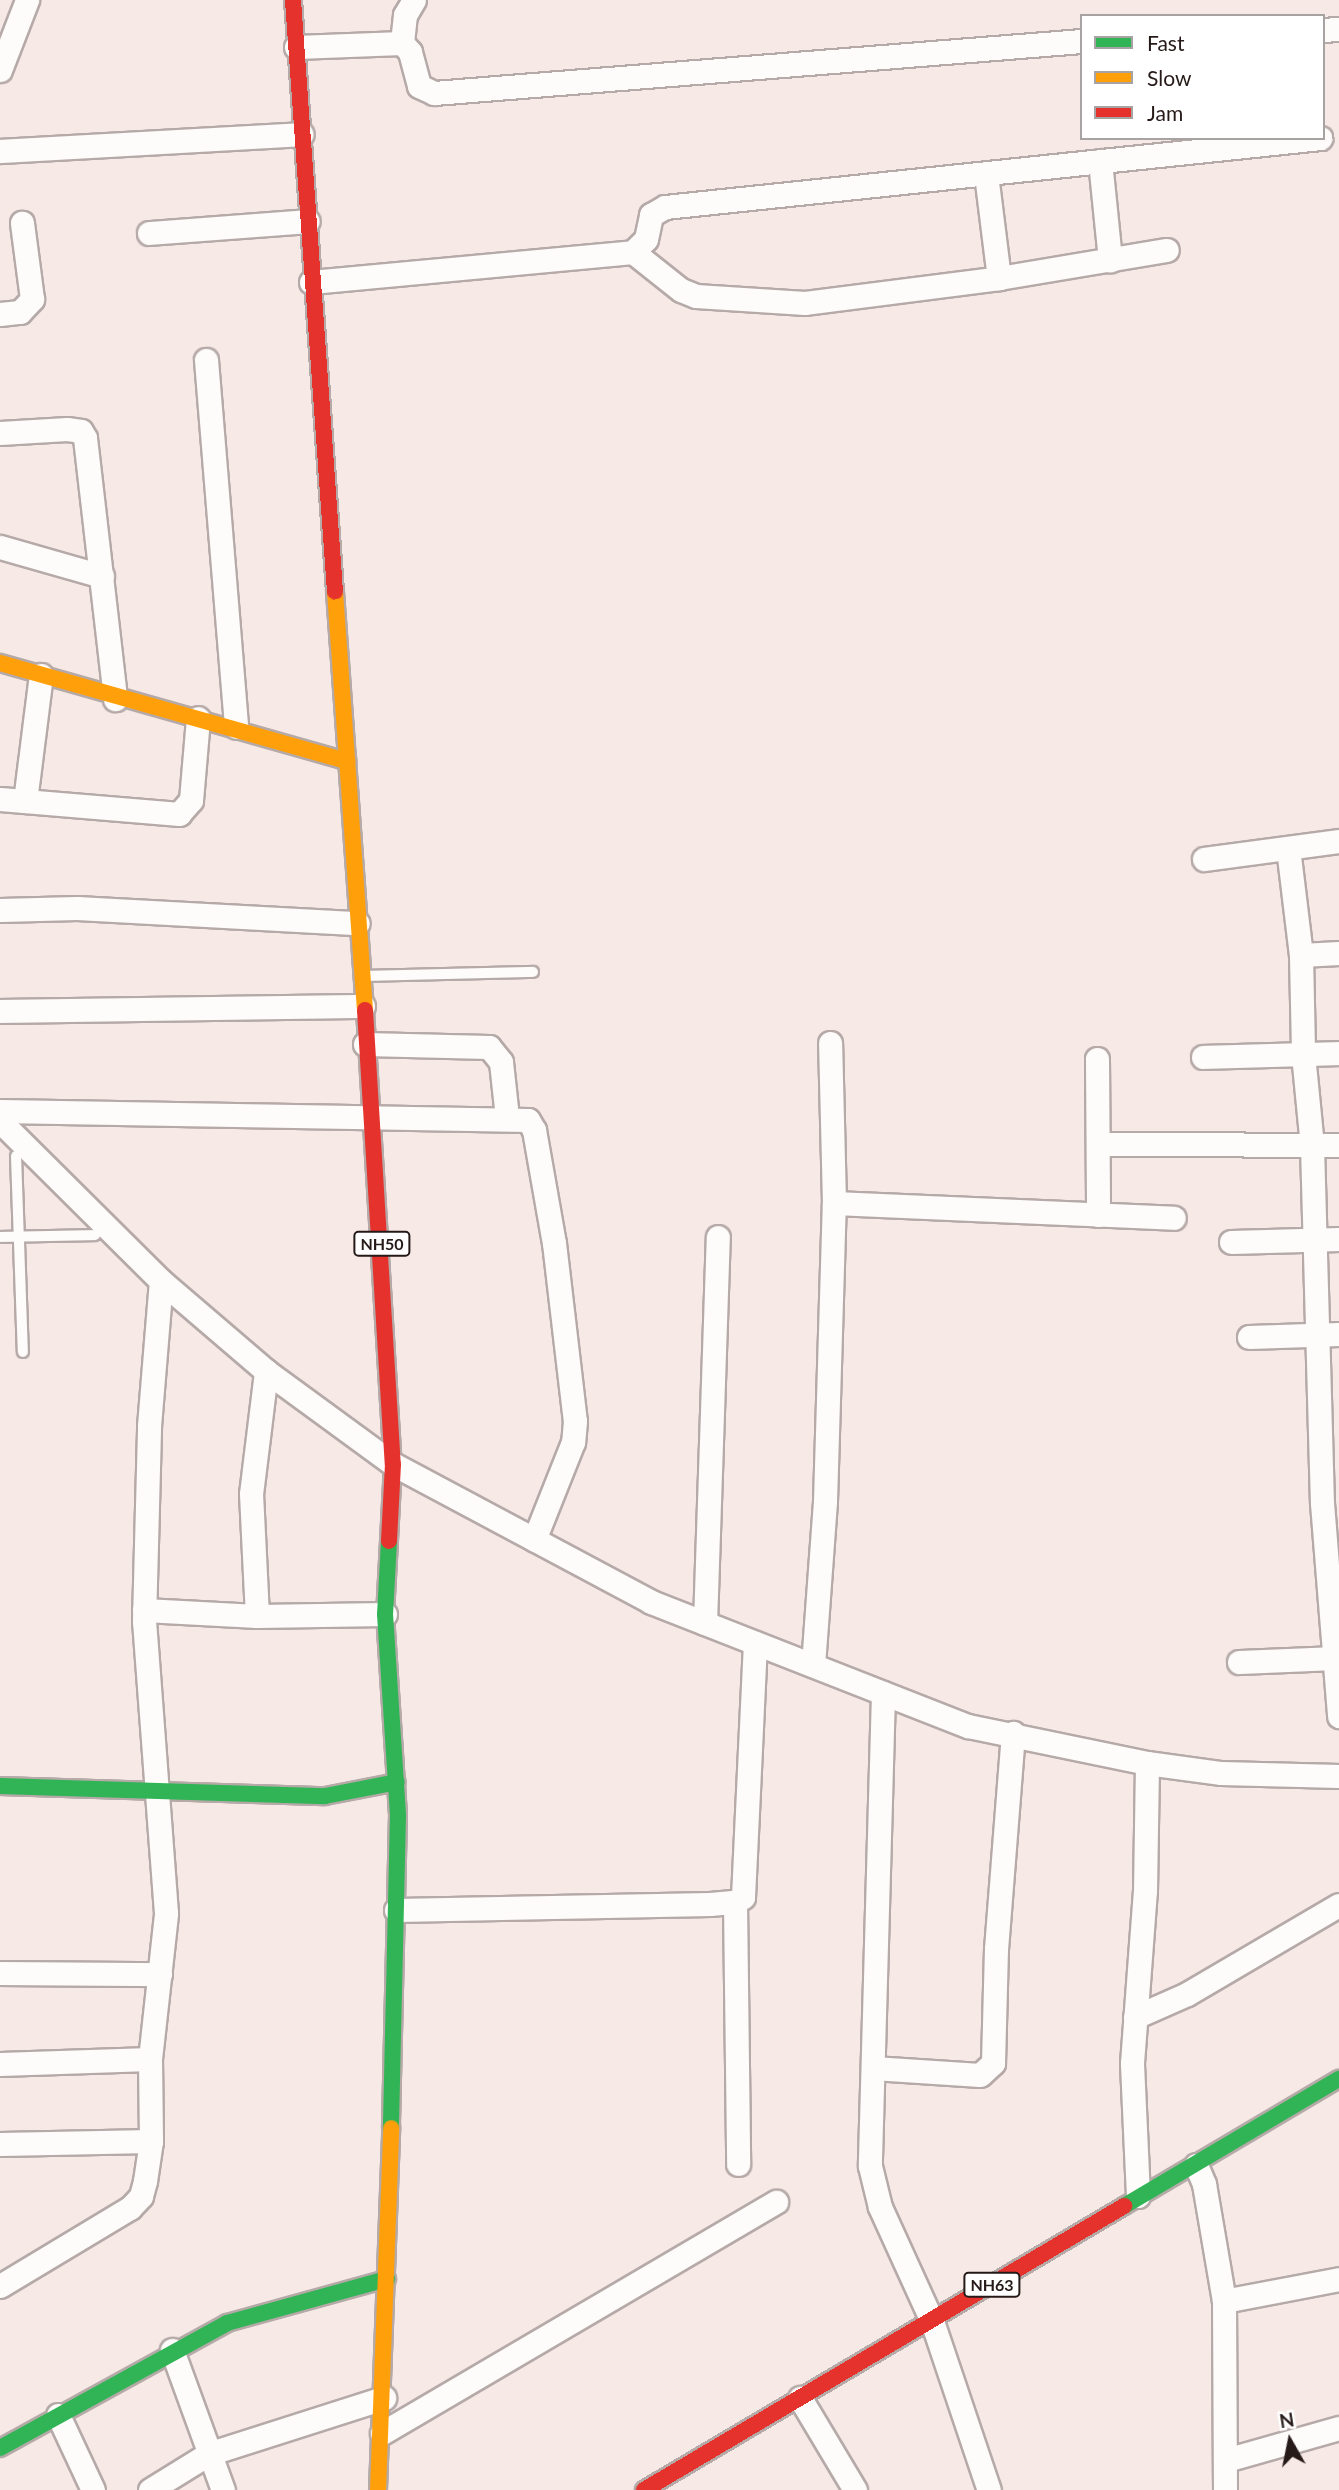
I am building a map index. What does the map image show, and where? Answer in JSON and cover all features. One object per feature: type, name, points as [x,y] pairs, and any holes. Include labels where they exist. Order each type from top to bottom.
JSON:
[{"type":"main road","name":"NH50","points":[[293,0],[365,1045],[383,1259],[393,1464],[385,1614],[397,1782],[396,1910],[384,2398],[378,2490]]},
{"type":"main road","points":[[0,663],[115,699],[236,727],[347,761]]},
{"type":"main road","points":[[0,1786],[325,1796],[397,1782]]},
{"type":"main road","name":"NH63","points":[[644,2490],[807,2410],[936,2335],[1138,2196],[1202,2179],[1339,2079]]},
{"type":"main road","points":[[0,2448],[172,2350],[227,2323],[387,2279]]},
{"type":"street","points":[[0,70],[27,0]]},
{"type":"street","points":[[414,0],[405,15],[402,43],[410,52],[419,86],[434,93],[1080,41]]},
{"type":"street","points":[[296,47],[402,43]]},
{"type":"street","points":[[0,151],[302,134]]},
{"type":"street","points":[[311,282],[634,252],[646,239],[651,215],[665,207],[1304,140]]},
{"type":"street","points":[[1100,161],[1110,260]]},
{"type":"street","points":[[986,174],[999,278]]},
{"type":"street","points":[[149,233],[308,221]]},
{"type":"street","points":[[0,314],[20,312],[32,299],[22,223]]},
{"type":"street","points":[[634,252],[681,290],[719,299],[805,303],[999,278],[1167,250]]},
{"type":"street","points":[[206,360],[236,727]]},
{"type":"street","points":[[0,433],[82,431],[88,448],[115,699]]},
{"type":"street","points":[[0,547],[102,576]]},
{"type":"street","points":[[26,800],[41,676]]},
{"type":"street","points":[[0,799],[184,812],[191,800],[198,718]]},
{"type":"street","points":[[1204,859],[1339,841]]},
{"type":"street","points":[[1288,848],[1301,955],[1303,1054],[1312,1146],[1315,1241],[1329,1334],[1335,1658],[1339,1710]]},
{"type":"street","points":[[0,910],[77,908],[358,923]]},
{"type":"street","points":[[1301,955],[1339,953]]},
{"type":"street","points":[[0,1011],[363,1006]]},
{"type":"street","points":[[813,1665],[825,1501],[834,1203],[830,1043]]},
{"type":"street","points":[[365,1045],[489,1047],[501,1062],[507,1117]]},
{"type":"street","points":[[1203,1057],[1339,1053]]},
{"type":"street","points":[[1097,1059],[1098,1215]]},
{"type":"street","points":[[0,1111],[370,1114],[507,1117],[528,1120],[534,1130],[574,1404],[573,1443],[534,1540]]},
{"type":"street","points":[[0,1121],[161,1281],[265,1371],[393,1464],[651,1602],[968,1726],[1013,1733],[1147,1763],[1288,1778],[1339,1776]]},
{"type":"street","points":[[1098,1144],[1339,1145]]},
{"type":"street","points":[[834,1203],[1174,1217]]},
{"type":"street","points":[[705,1623],[718,1237]]},
{"type":"street","points":[[1231,1242],[1339,1239]]},
{"type":"street","points":[[0,2286],[130,2208],[141,2196],[151,2141],[150,2059],[166,1913],[155,1792],[144,1610],[149,1426],[161,1281]]},
{"type":"street","points":[[1250,1337],[1329,1334]]},
{"type":"street","points":[[257,1616],[251,1494],[265,1371]]},
{"type":"street","points":[[144,1610],[257,1616],[385,1614]]},
{"type":"street","points":[[396,1910],[735,1902],[743,1896],[746,1880],[755,1643]]},
{"type":"street","points":[[1239,1662],[1335,1658]]},
{"type":"street","points":[[883,1693],[870,2166],[880,2207],[936,2335],[989,2490]]},
{"type":"street","points":[[873,2068],[980,2076],[993,2063],[996,1949],[1013,1733]]},
{"type":"street","points":[[1138,2196],[1132,2107],[1135,2017],[1145,1891],[1147,1763]]},
{"type":"street","points":[[735,1902],[738,2164]]},
{"type":"street","points":[[1135,2017],[1187,1994],[1339,1905]]},
{"type":"street","points":[[0,1973],[160,1974]]},
{"type":"street","points":[[0,2064],[150,2059]]},
{"type":"street","points":[[0,2144],[151,2141]]},
{"type":"street","points":[[1202,2179],[1224,2301],[1225,2490]]},
{"type":"street","points":[[382,2433],[776,2202]]},
{"type":"street","points":[[1224,2301],[1339,2279]]},
{"type":"street","points":[[172,2350],[223,2490]]},
{"type":"street","points":[[150,2490],[208,2454],[384,2398]]},
{"type":"street","points":[[807,2410],[855,2490]]},
{"type":"street","points":[[58,2414],[93,2490]]},
{"type":"street","points":[[1226,2460],[1339,2428]]},
{"type":"lane","points":[[361,976],[533,972]]},
{"type":"lane","points":[[16,1156],[23,1352]]},
{"type":"lane","points":[[0,1237],[95,1236]]},
{"type":"traffic: fast","points":[[389,1541],[385,1614],[398,1815],[391,2128]]},
{"type":"traffic: fast","points":[[0,1786],[325,1796],[397,1782]]},
{"type":"traffic: fast","points":[[1124,2206],[1339,2079]]},
{"type":"traffic: fast","points":[[0,2448],[227,2323],[387,2279]]},
{"type":"traffic: slow","points":[[335,592],[365,1010]]},
{"type":"traffic: slow","points":[[0,663],[347,761]]},
{"type":"traffic: slow","points":[[378,2490],[391,2128]]},
{"type":"traffic: jam","points":[[293,0],[335,592]]},
{"type":"traffic: jam","points":[[365,1010],[393,1464],[389,1541]]},
{"type":"traffic: jam","points":[[644,2490],[1124,2206]]}]
